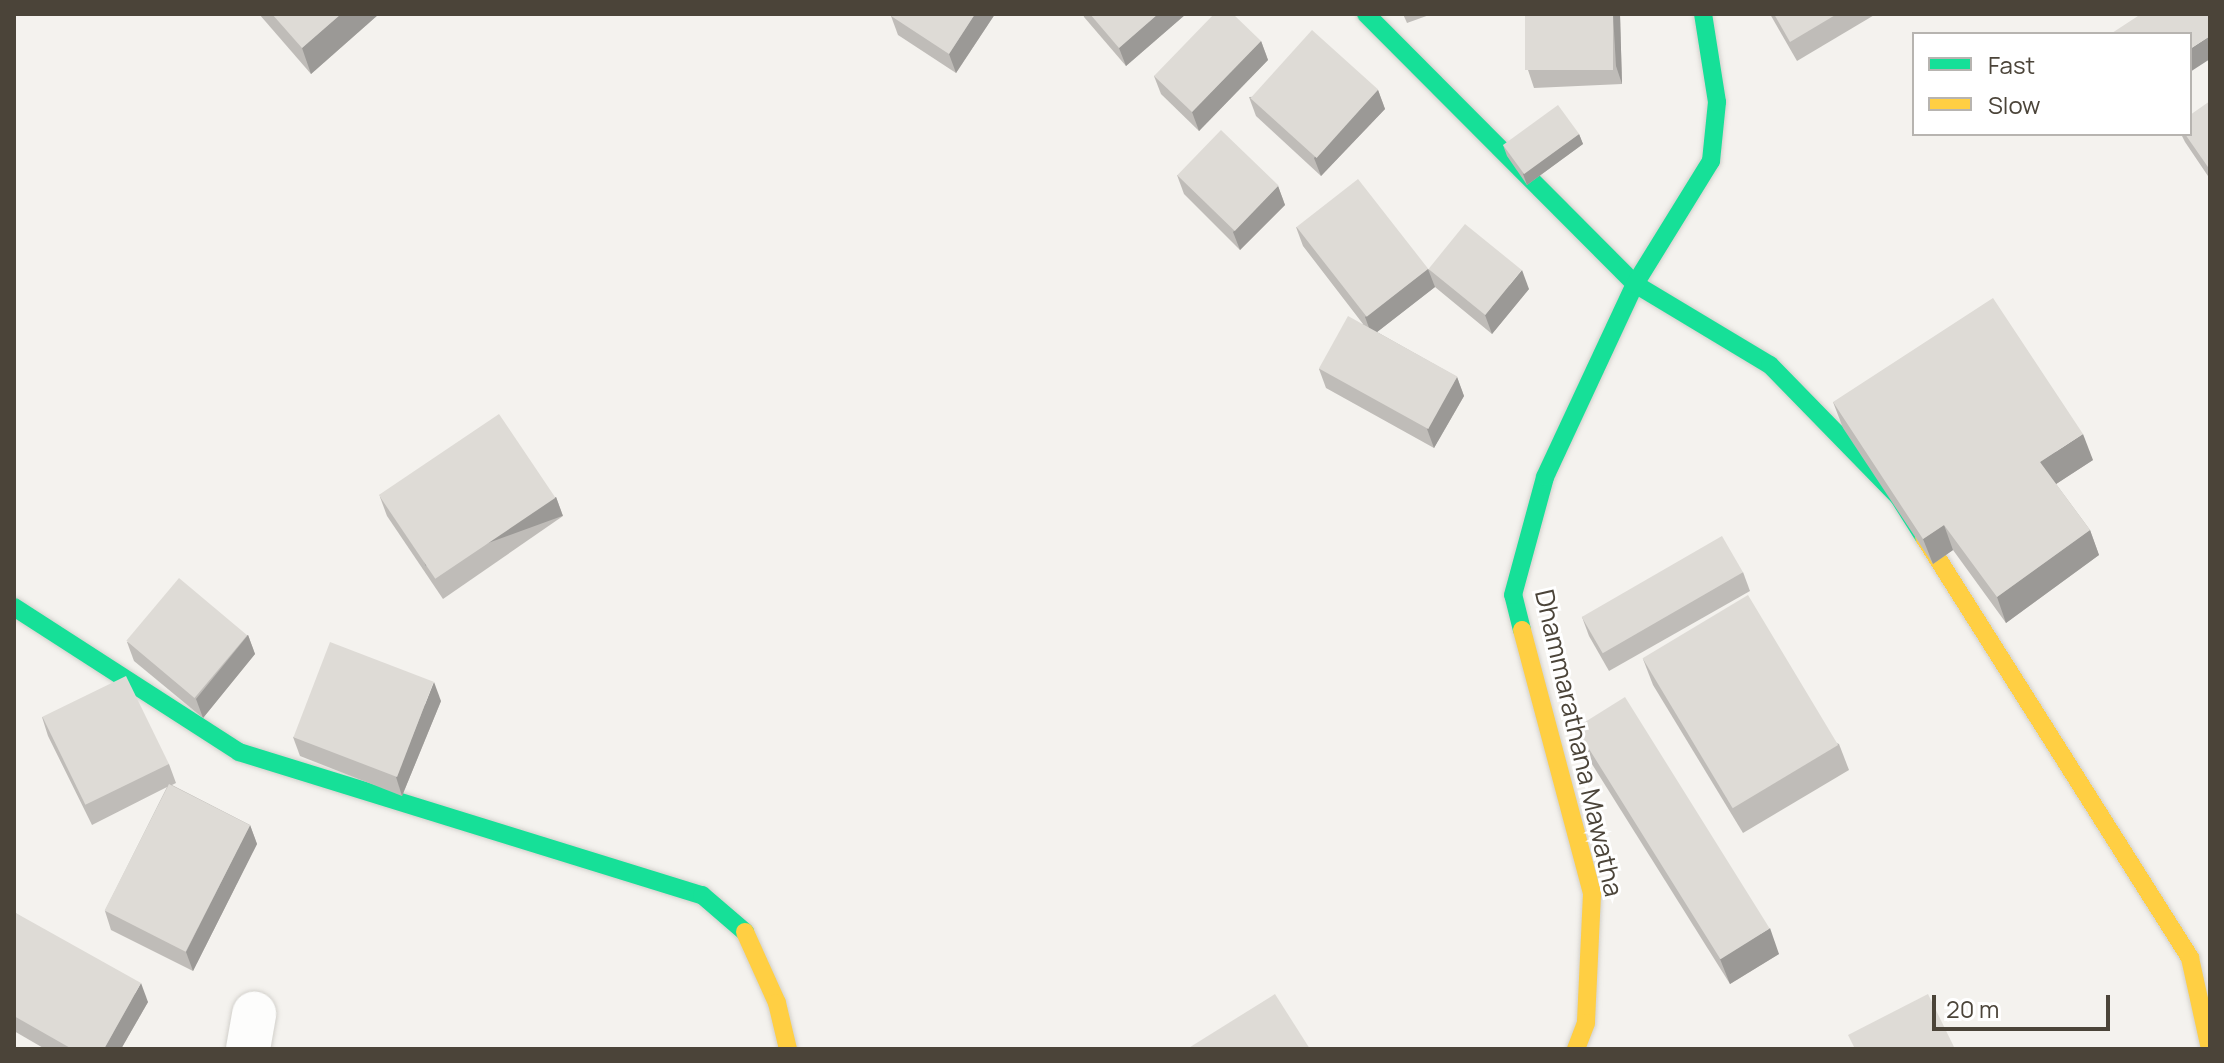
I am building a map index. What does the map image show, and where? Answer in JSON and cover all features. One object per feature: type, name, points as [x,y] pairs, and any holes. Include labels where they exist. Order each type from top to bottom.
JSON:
[{"type":"street","points":[[1366,14],[1635,284],[1770,365],[1898,496],[2190,958],[2210,1049]]},
{"type":"street","name":"Dhammarathana Mawatha","points":[[1576,1049],[1586,1023],[1592,894],[1513,595],[1545,477],[1635,284],[1711,161],[1717,102],[1703,14]]},
{"type":"street","points":[[14,607],[239,752],[702,895],[744,931],[777,1003],[788,1049]]},
{"type":"building","points":[[272,14],[341,14],[302,48]]},
{"type":"building","points":[[892,14],[975,14],[949,54]]},
{"type":"building","points":[[1090,14],[1158,14],[1119,48]]},
{"type":"building","points":[[1214,14],[1233,14],[1261,41],[1192,112],[1154,76]]},
{"type":"building","points":[[1525,14],[1613,14],[1613,70],[1525,70]]},
{"type":"building","points":[[1774,14],[1837,14],[1790,42]]},
{"type":"building","points":[[2141,14],[2210,14],[2210,36],[2192,48],[2192,32],[2114,32]]},
{"type":"building","points":[[1312,30],[1378,90],[1317,158],[1250,98]]},
{"type":"building","points":[[2210,101],[2210,170],[2186,136],[2192,136],[2192,114]]},
{"type":"building","points":[[1558,105],[1579,134],[1524,174],[1503,145]]},
{"type":"building","points":[[1221,130],[1279,186],[1235,231],[1177,175]]},
{"type":"building","points":[[1358,179],[1428,269],[1367,317],[1297,227]]},
{"type":"building","points":[[1465,224],[1522,270],[1485,315],[1428,269]]},
{"type":"building","points":[[1993,298],[2083,434],[2040,462],[2090,530],[1997,597],[1944,525],[1923,539],[1833,402]]},
{"type":"building","points":[[1348,316],[1457,377],[1428,429],[1319,368]]},
{"type":"building","points":[[499,414],[555,498],[435,579],[379,495]]},
{"type":"building","points":[[1722,536],[1743,572],[1603,653],[1582,617]]},
{"type":"building","points":[[179,578],[247,635],[194,698],[126,641]]},
{"type":"building","points":[[1748,595],[1838,745],[1733,808],[1643,658]]},
{"type":"building","points":[[330,642],[434,682],[397,777],[293,737]]},
{"type":"building","points":[[126,676],[169,764],[85,805],[42,717]]},
{"type":"building","points":[[1625,697],[1770,929],[1720,959],[1576,728]]},
{"type":"building","points":[[169,784],[250,825],[186,952],[105,911]]},
{"type":"building","points":[[14,912],[141,983],[104,1049],[72,1049],[14,1016]]},
{"type":"building","points":[[1275,994],[1310,1049],[1187,1049]]},
{"type":"building","points":[[1928,994],[1955,1049],[1855,1049],[1848,1035]]},
{"type":"traffic: fast","points":[[1366,14],[1635,284],[1770,365],[1898,496],[1924,537]]},
{"type":"traffic: fast","points":[[1522,630],[1513,595],[1545,477],[1635,284],[1711,161],[1717,102],[1703,14]]},
{"type":"traffic: fast","points":[[14,607],[239,752],[702,895],[745,932]]},
{"type":"traffic: slow","points":[[1924,537],[2190,958],[2210,1049]]},
{"type":"traffic: slow","points":[[1522,630],[1592,894],[1586,1023],[1576,1049]]},
{"type":"traffic: slow","points":[[745,932],[777,1003],[788,1049]]}]
